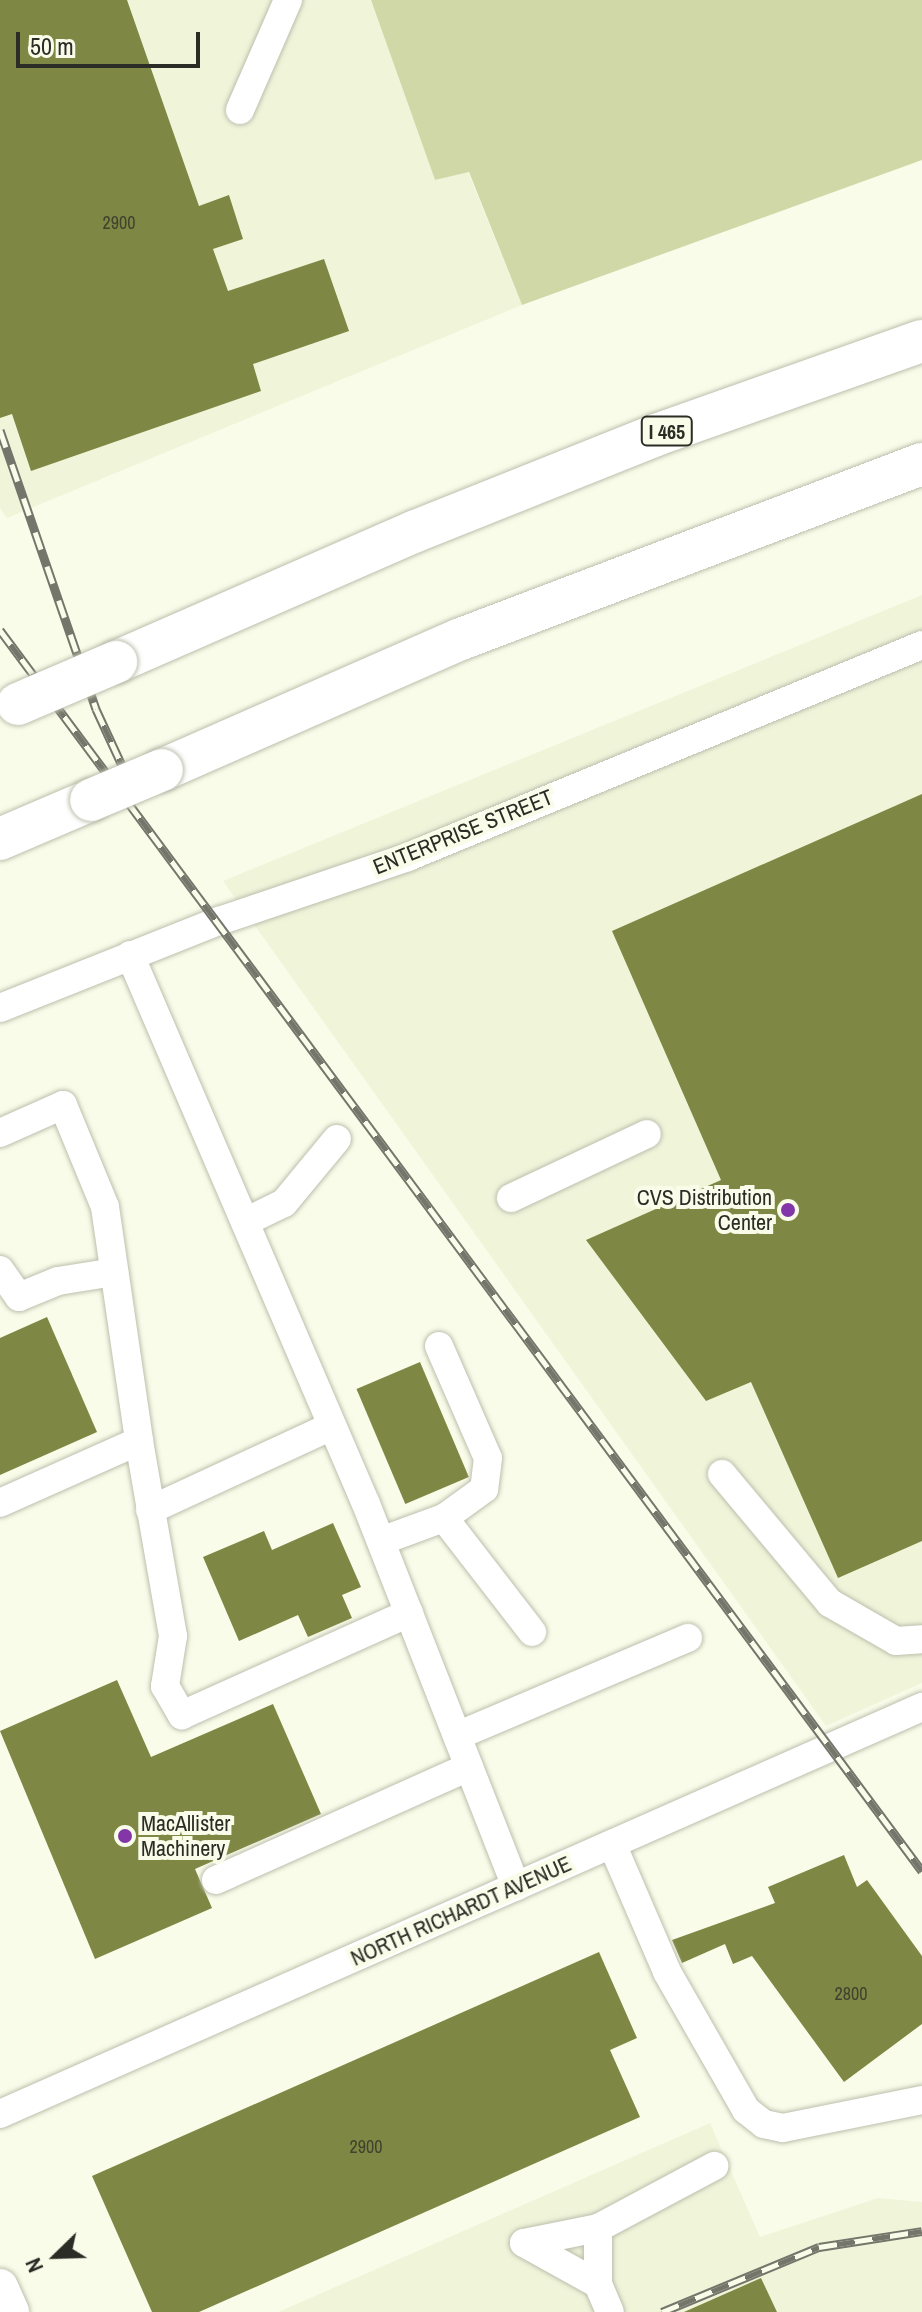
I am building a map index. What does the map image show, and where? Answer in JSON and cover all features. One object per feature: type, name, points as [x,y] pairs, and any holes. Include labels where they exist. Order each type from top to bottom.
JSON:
[{"type":"highway","name":"I 465","points":[[9,708],[416,531],[656,435],[922,341]]},
{"type":"highway","points":[[0,839],[476,633],[922,464]]},
{"type":"main road","points":[[0,2287],[11,2312]]},
{"type":"street","points":[[240,110],[288,0]]},
{"type":"street","name":"ENTERPRISE STREET","points":[[0,1008],[130,955],[408,857],[922,645]]},
{"type":"street","points":[[130,955],[381,1541],[516,1887]]},
{"type":"street","points":[[0,1133],[63,1105],[105,1207],[139,1441],[173,1636],[165,1686],[182,1715],[409,1613]]},
{"type":"street","points":[[511,1198],[647,1134]]},
{"type":"street","points":[[245,1222],[284,1203],[337,1139]]},
{"type":"street","points":[[0,1270],[19,1297],[58,1281],[114,1272]]},
{"type":"street","points":[[381,1541],[444,1518],[484,1489],[488,1458],[439,1346]]},
{"type":"street","points":[[150,1510],[332,1426]]},
{"type":"street","points":[[0,1503],[139,1441]]},
{"type":"street","points":[[722,1474],[830,1603],[896,1641],[922,1639]]},
{"type":"street","points":[[444,1518],[532,1632]]},
{"type":"street","points":[[457,1736],[688,1638]]},
{"type":"street","name":"NORTH RICHARDT AVENUE","points":[[0,2114],[922,1707]]},
{"type":"street","points":[[216,1880],[469,1767]]},
{"type":"street","points":[[612,1844],[667,1972],[746,2110],[764,2124],[783,2128],[922,2100]]},
{"type":"street","points":[[598,2284],[524,2243],[598,2228],[714,2166]]},
{"type":"street","points":[[598,2228],[598,2284],[610,2312]]},
{"type":"shaded area","points":[[0,0],[371,0],[435,180],[468,172],[522,305],[7,518],[0,508]]},
{"type":"shaded area","points":[[922,595],[922,1683],[826,1726],[223,881]]},
{"type":"shaded area","points":[[710,2123],[760,2237],[878,2198],[922,2202],[922,2312],[278,2312]]},
{"type":"green space","points":[[371,0],[922,0],[922,160],[522,305],[469,172],[435,180]]},
{"type":"building","points":[[0,0],[127,0],[199,206],[229,195],[243,239],[213,249],[228,291],[324,259],[349,331],[253,364],[261,391],[31,471],[12,414],[0,418]]},
{"type":"building","name":"CVS Distribution Center","points":[[922,794],[922,1541],[838,1578],[751,1382],[706,1401],[586,1240],[721,1180],[612,931]]},
{"type":"building","points":[[47,1317],[97,1432],[0,1475],[0,1338]]},
{"type":"building","points":[[420,1362],[469,1477],[405,1504],[356,1389]]},
{"type":"building","points":[[333,1523],[361,1587],[342,1595],[352,1618],[308,1637],[298,1615],[239,1641],[203,1557],[264,1531],[272,1550]]},
{"type":"building","points":[[117,1680],[151,1757],[273,1704],[321,1814],[195,1869],[212,1908],[95,1959],[0,1731]]},
{"type":"building","points":[[844,1855],[857,1887],[867,1880],[922,1956],[922,2024],[844,2082],[752,1956],[733,1964],[725,1944],[682,1963],[672,1940],[775,1903],[768,1887]]},
{"type":"building","points":[[599,1952],[637,2038],[610,2050],[640,2117],[199,2312],[152,2312],[92,2176]]},
{"type":"building","points":[[761,2278],[777,2312],[684,2312]]},
{"type":"railway","points":[[0,430],[96,709],[139,802]]},
{"type":"railway","points":[[0,630],[922,1871]]},
{"type":"railway","points":[[662,2312],[819,2247],[922,2231]]},
{"type":"place","name":"CVS Distribution Center","points":[[788,1210]]},
{"type":"place","name":"MacAllister Machinery","points":[[125,1836]]}]
